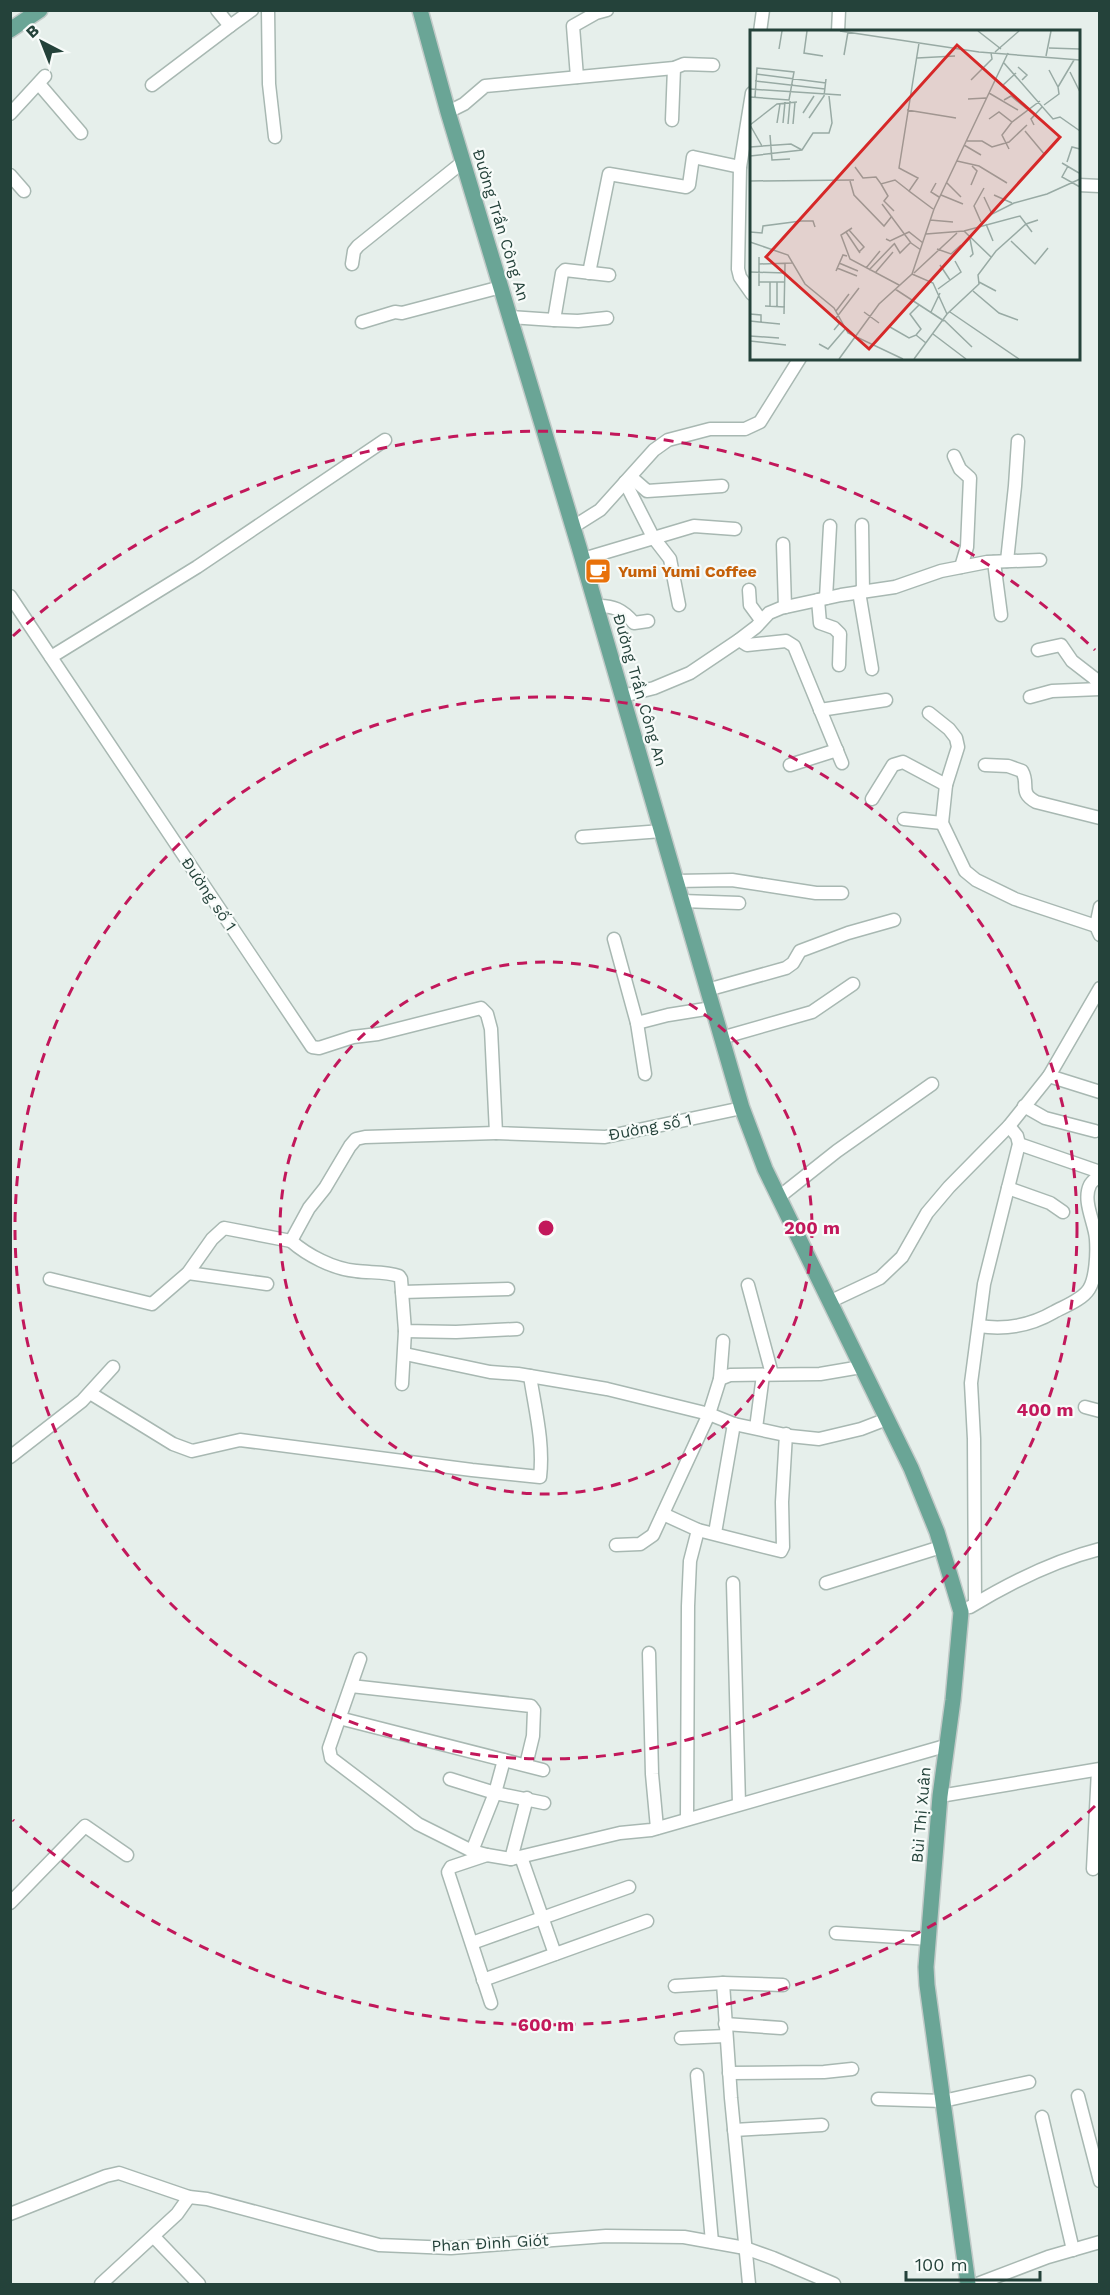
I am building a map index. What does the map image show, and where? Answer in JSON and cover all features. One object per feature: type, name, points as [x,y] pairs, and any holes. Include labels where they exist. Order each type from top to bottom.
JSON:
[{"type":"main road","points":[[10,30],[40,10]]},
{"type":"main road","name":"Đường Trần Công An","points":[[420,10],[448,112],[583,559],[742,1108],[765,1169],[861,1366]]},
{"type":"main road","name":"Bùi Thị Xuân","points":[[861,1366],[911,1468],[941,1547],[961,1612],[953,1700],[939,1796],[927,1985],[968,2284]]},
{"type":"street","points":[[217,10],[230,26]]},
{"type":"street","points":[[152,85],[252,10]]},
{"type":"street","points":[[577,77],[573,26],[596,13],[607,10]]},
{"type":"street","points":[[760,30],[763,10]]},
{"type":"street","points":[[838,30],[839,10]]},
{"type":"street","points":[[266,11],[269,84],[275,137]]},
{"type":"street","points":[[448,112],[464,104],[485,86],[674,68],[684,64],[713,65]]},
{"type":"street","points":[[672,120],[674,68]]},
{"type":"street","points":[[10,114],[42,80],[81,133]]},
{"type":"street","points":[[750,114],[744,165],[738,183],[746,203],[738,269],[740,277],[750,291]]},
{"type":"street","points":[[589,273],[609,174],[686,187],[689,185],[693,157],[744,165]]},
{"type":"street","points":[[352,264],[354,251],[358,246],[444,175],[464,162]]},
{"type":"street","points":[[10,175],[24,191]]},
{"type":"street","points":[[1080,184],[1100,186]]},
{"type":"street","points":[[554,320],[563,271],[609,275]]},
{"type":"street","points":[[362,322],[501,287]]},
{"type":"street","points":[[510,317],[578,321],[607,318]]},
{"type":"street","points":[[573,527],[600,510],[654,450],[668,440],[710,429],[745,429],[760,422],[799,360]]},
{"type":"street","points":[[51,657],[216,554],[385,440]]},
{"type":"street","points":[[1001,615],[1000,562],[1016,486],[1018,441]]},
{"type":"street","points":[[954,456],[960,469],[970,478],[967,547],[961,567]]},
{"type":"street","points":[[628,480],[647,491],[722,486]]},
{"type":"street","points":[[628,480],[653,537],[670,559],[679,605]]},
{"type":"street","points":[[862,525],[861,592],[872,669]]},
{"type":"street","points":[[583,559],[693,526],[735,529]]},
{"type":"street","points":[[830,526],[820,623],[834,628],[840,634],[839,665]]},
{"type":"street","points":[[783,544],[785,607]]},
{"type":"street","points":[[622,696],[654,688],[690,673],[739,640],[769,613],[785,607],[861,592],[895,588],[941,571],[961,567],[1040,560]]},
{"type":"street","points":[[749,590],[750,605],[761,620]]},
{"type":"street","name":"Đường số 1","points":[[10,596],[312,1047],[319,1048],[353,1037],[378,1034],[481,1008],[487,1014],[491,1029],[495,1128]]},
{"type":"street","points":[[596,606],[608,605],[616,608],[626,613],[634,623],[648,621]]},
{"type":"street","points":[[739,640],[747,645],[786,641],[794,646],[842,763]]},
{"type":"street","points":[[1038,650],[1061,645],[1072,661],[1100,685]]},
{"type":"street","points":[[1030,698],[1052,691],[1100,689]]},
{"type":"street","points":[[820,710],[886,700]]},
{"type":"street","points":[[929,713],[949,729],[956,738],[958,747],[946,785],[942,823],[969,876],[1015,899],[1098,930],[1100,907]]},
{"type":"street","points":[[790,765],[837,750]]},
{"type":"street","points":[[872,799],[893,765],[903,762],[946,785]]},
{"type":"street","points":[[985,765],[1008,766],[1022,771],[1024,791],[1028,798],[1036,802],[1100,818]]},
{"type":"street","points":[[904,819],[942,823]]},
{"type":"street","points":[[582,837],[662,831]]},
{"type":"street","points":[[676,881],[732,880],[816,893],[842,893]]},
{"type":"street","points":[[682,901],[739,903]]},
{"type":"street","points":[[707,990],[786,968],[793,963],[800,951],[848,933],[894,920]]},
{"type":"street","points":[[614,939],[637,1023],[645,1074]]},
{"type":"street","points":[[721,1038],[812,1012],[853,984]]},
{"type":"street","points":[[830,1302],[880,1278],[902,1257],[927,1213],[949,1187],[1009,1126],[1049,1076],[1100,988]]},
{"type":"street","points":[[637,1023],[712,1008]]},
{"type":"street","points":[[1049,1076],[1100,1092]]},
{"type":"street","points":[[779,1197],[837,1151],[932,1084]]},
{"type":"street","points":[[1024,1106],[1045,1118],[1095,1131]]},
{"type":"street","name":"Đường số 1","points":[[291,1241],[309,1208],[325,1188],[356,1139],[495,1128],[605,1137],[742,1108]]},
{"type":"street","points":[[975,1603],[974,1439],[971,1383],[984,1284],[1019,1144],[1017,1136],[1009,1126]]},
{"type":"street","points":[[979,1326],[1000,1329],[1046,1317],[1081,1297],[1090,1288],[1096,1239],[1088,1194],[1090,1185],[1100,1173],[1019,1144]]},
{"type":"street","points":[[1008,1188],[1050,1203],[1063,1212]]},
{"type":"street","points":[[50,1279],[152,1304],[188,1273],[212,1239],[224,1228],[291,1241],[303,1251],[338,1267],[352,1271],[396,1274],[401,1279],[405,1331],[402,1384]]},
{"type":"street","points":[[188,1273],[267,1284]]},
{"type":"street","points":[[748,1285],[768,1375],[756,1428]]},
{"type":"street","points":[[402,1292],[508,1289]]},
{"type":"street","points":[[405,1331],[456,1332],[517,1329]]},
{"type":"street","points":[[616,1545],[632,1546],[646,1542],[653,1535],[710,1414],[720,1379],[723,1341]]},
{"type":"street","points":[[405,1354],[490,1372],[607,1389],[710,1414],[734,1424],[786,1434],[819,1438],[861,1429],[887,1419]]},
{"type":"street","points":[[720,1379],[730,1375],[820,1374],[861,1366]]},
{"type":"street","points":[[10,1457],[82,1401],[113,1367]]},
{"type":"street","points":[[90,1393],[173,1443],[192,1451],[240,1440],[540,1477],[542,1463],[539,1431],[530,1376]]},
{"type":"street","points":[[1085,1407],[1100,1411]]},
{"type":"street","points":[[715,1533],[734,1424]]},
{"type":"street","points":[[663,1514],[698,1530],[776,1551],[782,1550],[786,1434]]},
{"type":"street","points":[[687,1819],[688,1606],[690,1561],[698,1530]]},
{"type":"street","points":[[826,1583],[941,1547]]},
{"type":"street","points":[[961,1612],[1039,1569],[1073,1556],[1100,1550]]},
{"type":"street","points":[[733,1583],[739,1804]]},
{"type":"street","points":[[649,1653],[652,1774],[657,1828]]},
{"type":"street","points":[[360,1659],[329,1748],[331,1758],[418,1824],[472,1851],[487,1855],[516,1858],[620,1833],[657,1828],[945,1746]]},
{"type":"street","points":[[351,1686],[531,1706],[534,1710],[534,1725],[526,1765]]},
{"type":"street","points":[[339,1718],[543,1770]]},
{"type":"street","points":[[472,1851],[495,1793],[504,1760]]},
{"type":"street","points":[[939,1796],[1099,1770],[1094,1869]]},
{"type":"street","points":[[450,1779],[495,1793],[544,1803]]},
{"type":"street","points":[[527,1798],[516,1858],[555,1954]]},
{"type":"street","points":[[10,1903],[85,1826],[127,1855]]},
{"type":"street","points":[[487,1855],[451,1867],[448,1872],[491,2003]]},
{"type":"street","points":[[472,1942],[629,1887]]},
{"type":"street","points":[[483,1980],[647,1920]]},
{"type":"street","points":[[836,1933],[929,1939]]},
{"type":"street","points":[[723,1983],[749,2284]]},
{"type":"street","points":[[675,1986],[723,1983],[783,1985]]},
{"type":"street","points":[[681,2038],[726,2030],[781,2028]]},
{"type":"street","points":[[729,2073],[824,2072],[852,2069]]},
{"type":"street","points":[[697,2075],[712,2242]]},
{"type":"street","points":[[878,2099],[943,2101],[1029,2082]]},
{"type":"street","points":[[1078,2096],[1100,2181]]},
{"type":"street","points":[[1042,2117],[1073,2250]]},
{"type":"street","points":[[734,2130],[822,2125]]},
{"type":"street","name":"Phan Đình Giót","points":[[10,2214],[119,2173],[189,2197],[207,2199],[379,2245],[451,2248],[606,2236],[684,2237],[745,2248],[834,2284]]},
{"type":"street","points":[[101,2284],[154,2237],[177,2214],[189,2197]]},
{"type":"street","points":[[154,2237],[200,2284]]},
{"type":"street","points":[[977,2284],[1100,2242]]},
{"type":"place","name":"Yumi Yumi Coffee","points":[[598,571]]}]
